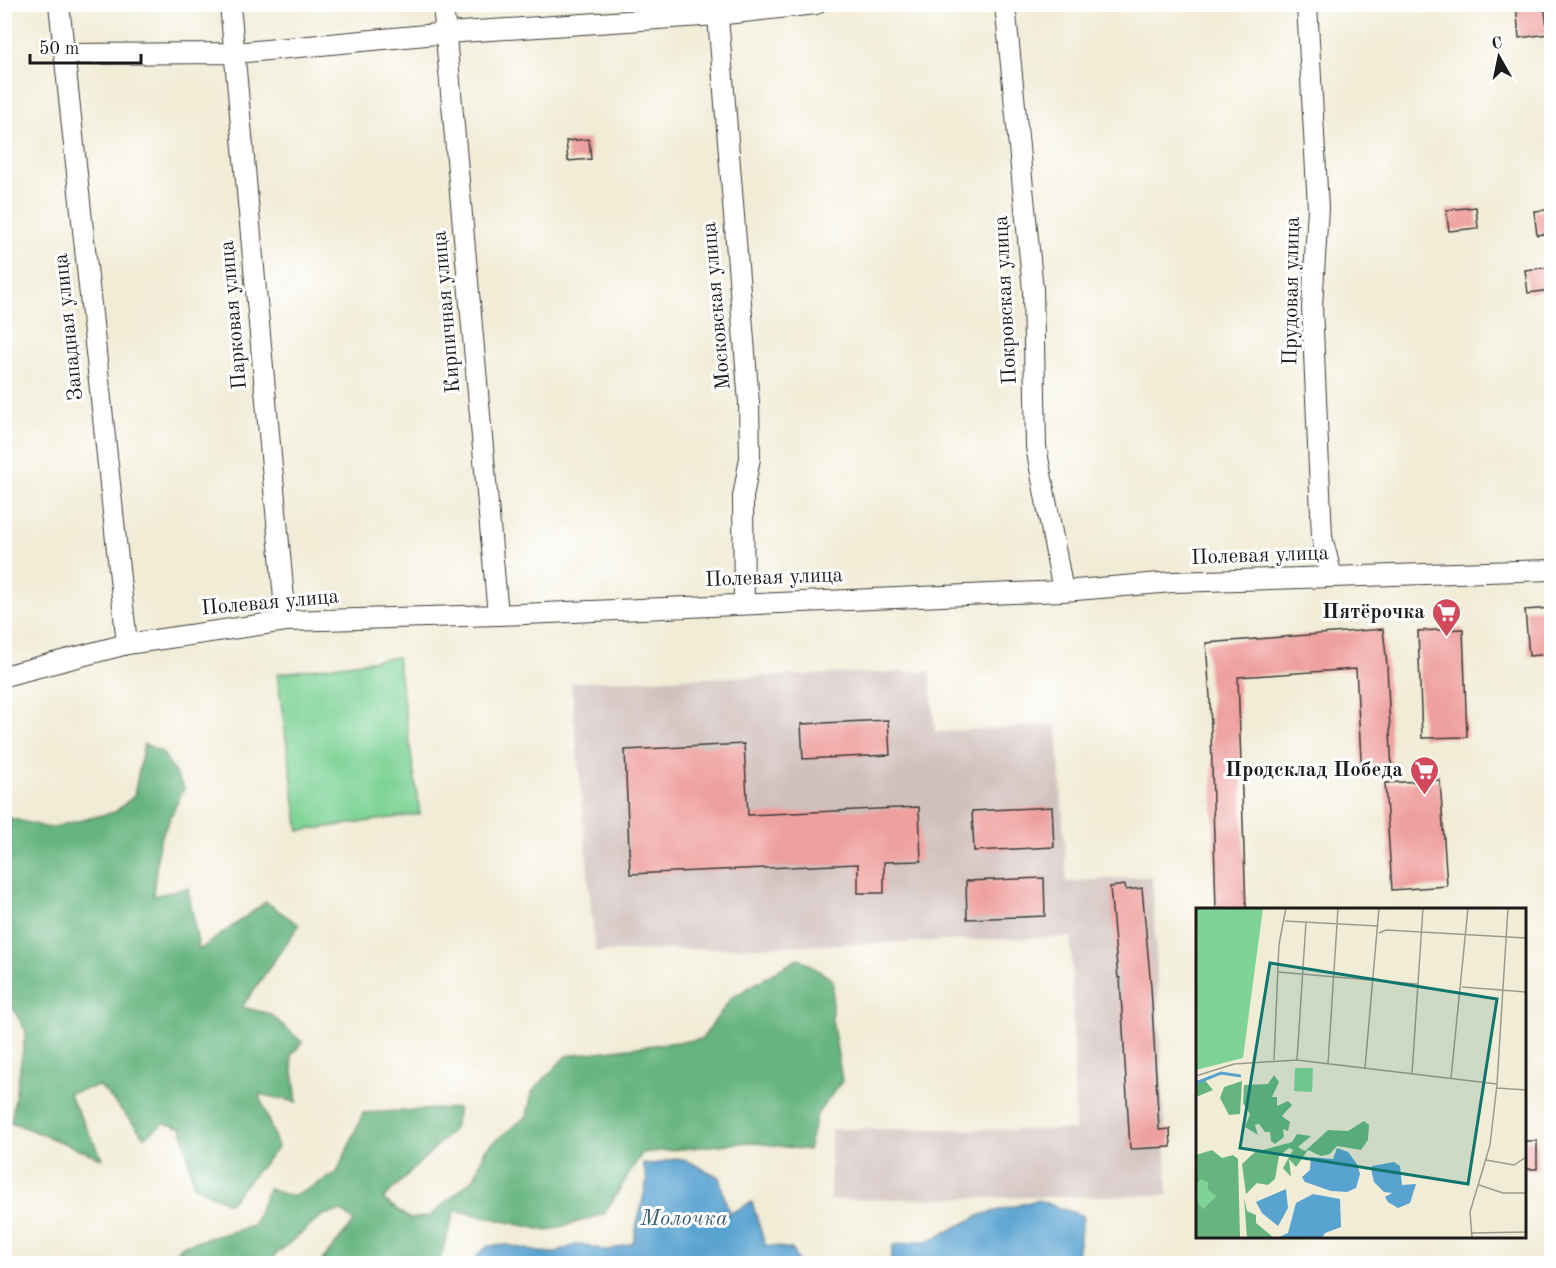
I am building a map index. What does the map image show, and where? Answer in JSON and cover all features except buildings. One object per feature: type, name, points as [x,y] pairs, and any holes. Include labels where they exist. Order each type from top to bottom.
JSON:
[{"type":"street","name":"Западная улица","points":[[59,4],[128,644]]},
{"type":"street","name":"Парковая улица","points":[[230,4],[286,621]]},
{"type":"street","name":"Кирпичная улица","points":[[444,4],[498,615]]},
{"type":"street","points":[[65,54],[235,53],[717,10],[816,4]]},
{"type":"street","name":"Покровская улица","points":[[1005,4],[1033,290],[1036,447],[1063,591]]},
{"type":"street","name":"Прудовая улица","points":[[1307,4],[1318,208],[1312,318],[1322,537],[1332,577]]},
{"type":"street","name":"Московская улица","points":[[717,10],[749,403],[750,458],[743,497],[744,603]]},
{"type":"street","name":"Полевая улица","points":[[4,675],[128,644],[286,621],[498,615],[1063,591],[1173,582],[1551,570]]},
{"type":"shaded area","points":[[930,671],[935,732],[1057,725],[1067,882],[1152,876],[1168,1195],[830,1200],[831,1129],[1075,1130],[1071,937],[595,952],[571,682]]},
{"type":"green space","points":[[397,657],[420,814],[299,831],[277,674]]},
{"type":"green space","points":[[144,744],[162,752],[184,788],[159,842],[153,896],[188,888],[199,950],[266,902],[299,925],[242,1007],[270,1014],[302,1042],[291,1056],[297,1102],[259,1094],[278,1147],[229,1203],[194,1187],[182,1128],[164,1123],[145,1137],[100,1086],[68,1093],[103,1159],[11,1122],[26,1031],[5,995],[5,817],[49,828],[115,812],[134,796]]},
{"type":"green space","points":[[799,958],[833,980],[832,1019],[842,1081],[817,1114],[808,1150],[749,1142],[642,1153],[604,1214],[548,1231],[455,1210],[439,1263],[320,1263],[354,1222],[342,1211],[323,1215],[274,1256],[272,1263],[163,1263],[184,1245],[253,1226],[268,1189],[293,1197],[337,1173],[363,1113],[458,1108],[454,1129],[383,1199],[410,1219],[430,1216],[474,1178],[486,1148],[527,1116],[532,1092],[566,1056],[702,1039],[731,998]]},
{"type":"water","name":"Молочка","points":[[677,1158],[688,1161],[719,1177],[729,1214],[752,1202],[765,1245],[791,1249],[799,1263],[475,1263],[478,1254],[488,1246],[508,1245],[555,1253],[575,1245],[586,1245],[606,1251],[633,1243],[647,1181],[643,1163],[654,1164]]},
{"type":"water","points":[[1037,1200],[1083,1216],[1076,1263],[890,1263],[893,1245],[928,1241],[981,1215]]},
{"type":"place","name":"Пятёрочка","points":[[1446,638]]},
{"type":"place","name":"Продсклад Победа","points":[[1424,796]]}]
